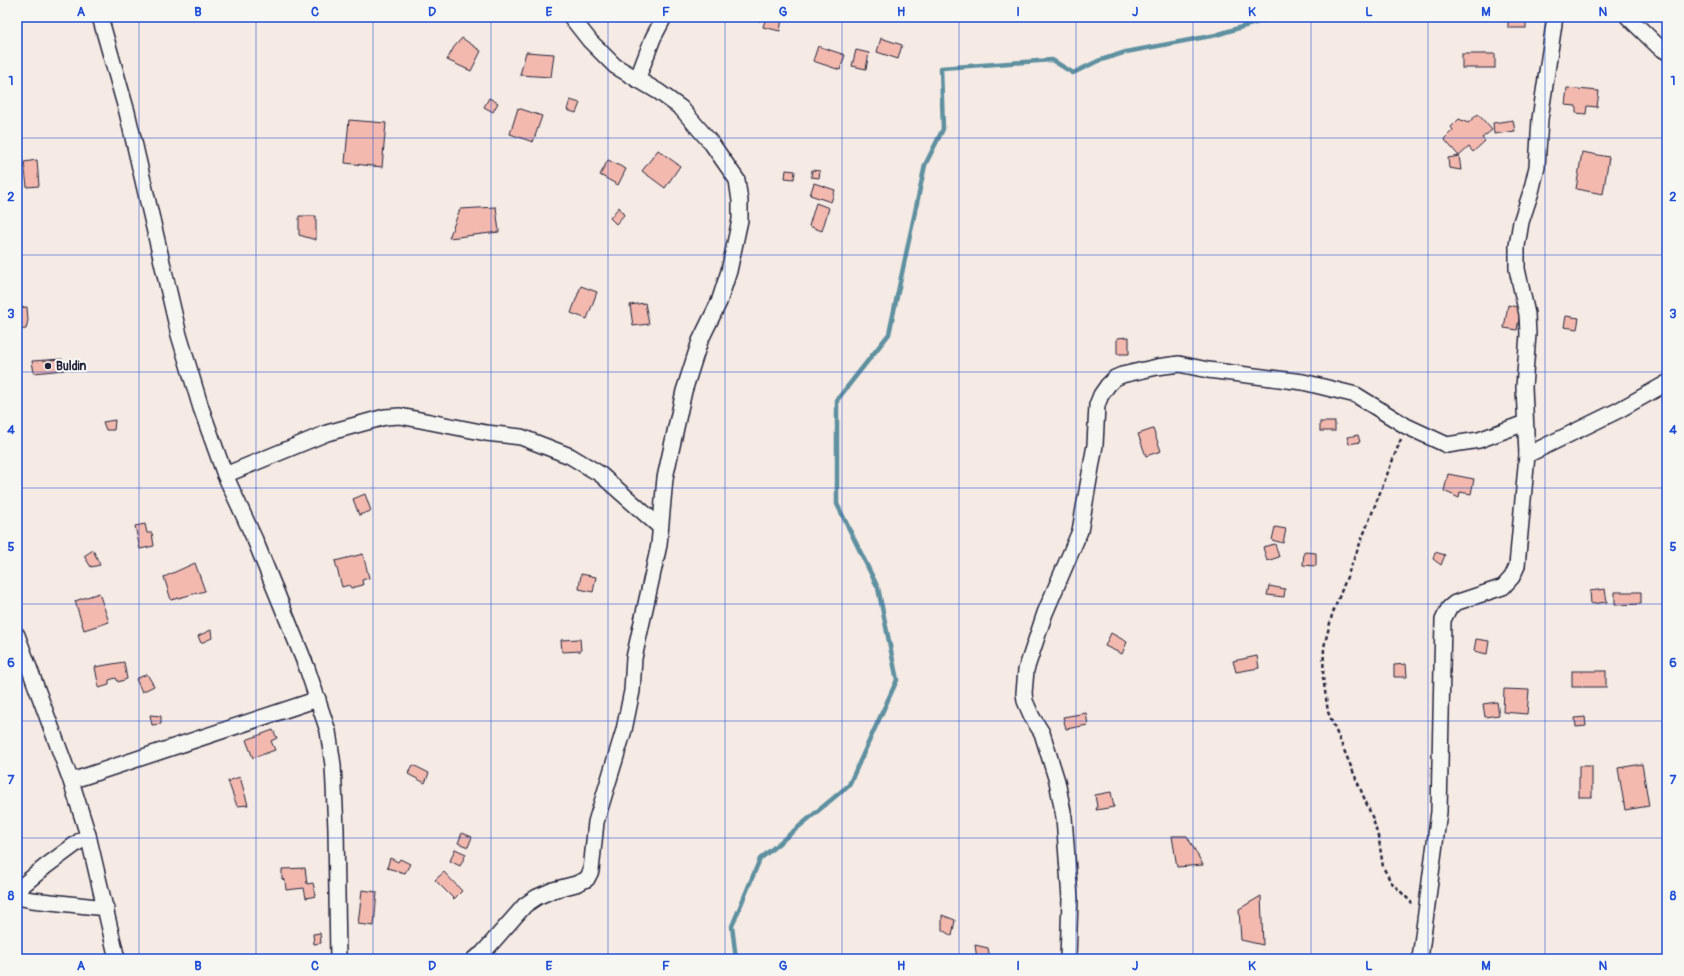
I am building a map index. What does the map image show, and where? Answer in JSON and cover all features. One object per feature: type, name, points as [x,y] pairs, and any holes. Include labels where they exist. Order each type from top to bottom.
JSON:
[{"type":"street","points":[[100,17],[127,112],[179,335],[213,444],[225,476],[273,583],[318,699],[328,731],[333,773],[337,856],[338,959]]},
{"type":"street","points":[[474,959],[482,954],[525,905],[553,890],[576,884],[587,879],[591,871],[596,822],[624,730],[632,691],[634,658],[659,545],[665,478],[684,391],[700,341],[719,302],[729,271],[740,220],[740,200],[737,180],[712,144],[682,108],[659,92],[615,66],[590,41],[571,17]]},
{"type":"street","points":[[637,80],[653,38],[664,17]]},
{"type":"street","points":[[1420,959],[1427,916],[1439,812],[1442,620],[1449,608],[1455,603],[1502,587],[1512,578],[1517,566],[1527,455],[1524,388],[1528,334],[1527,314],[1517,269],[1517,246],[1521,222],[1532,192],[1537,167],[1540,119],[1555,17]]},
{"type":"street","points":[[1628,17],[1659,47],[1667,52]]},
{"type":"street","points":[[1068,959],[1070,899],[1064,817],[1057,781],[1042,733],[1032,717],[1025,701],[1024,693],[1026,670],[1045,613],[1080,531],[1095,445],[1097,405],[1101,395],[1108,385],[1115,378],[1122,375],[1157,367],[1179,364],[1208,370],[1303,382],[1356,395],[1406,426],[1447,445],[1479,440],[1525,423]]},
{"type":"street","points":[[1527,455],[1612,413],[1667,383]]},
{"type":"street","points":[[225,476],[327,433],[385,417],[400,416],[486,433],[521,437],[570,456],[600,474],[660,527]]},
{"type":"street","points":[[17,635],[71,781],[88,835],[117,959]]},
{"type":"street","points":[[71,781],[318,699]]},
{"type":"street","points":[[17,890],[46,866],[88,835]]},
{"type":"street","points":[[17,897],[106,908]]},
{"type":"path","points":[[1406,426],[1332,615],[1324,647],[1323,677],[1328,712],[1373,819],[1379,840],[1383,867],[1391,882],[1427,916]]},
{"type":"building","points":[[748,17],[761,17],[760,21]]},
{"type":"building","points":[[766,17],[782,19],[780,31],[763,27]]},
{"type":"building","points":[[1508,17],[1526,17],[1526,28],[1508,28]]},
{"type":"building","points":[[462,38],[481,51],[471,71],[447,60],[454,47]]},
{"type":"building","points":[[881,38],[902,45],[898,59],[877,52]]},
{"type":"building","points":[[818,46],[845,55],[840,70],[813,61]]},
{"type":"building","points":[[856,50],[869,53],[866,69],[852,66]]},
{"type":"building","points":[[526,52],[554,54],[551,77],[520,75]]},
{"type":"building","points":[[1462,54],[1495,54],[1495,68],[1462,68]]},
{"type":"building","points":[[1567,88],[1599,91],[1597,107],[1587,106],[1586,114],[1576,113],[1576,106],[1565,105]]},
{"type":"building","points":[[489,98],[498,103],[493,112],[484,107]]},
{"type":"building","points":[[570,100],[580,103],[576,113],[567,110]]},
{"type":"building","points":[[518,108],[542,116],[533,142],[510,134]]},
{"type":"building","points":[[1478,114],[1492,130],[1482,138],[1485,141],[1473,152],[1469,147],[1459,156],[1444,139],[1453,130],[1451,127],[1459,119],[1468,123]]},
{"type":"building","points":[[349,120],[386,123],[382,167],[345,163]]},
{"type":"building","points":[[1513,120],[1515,131],[1494,134],[1493,123]]},
{"type":"building","points":[[658,150],[680,166],[665,188],[642,171]]},
{"type":"building","points":[[1582,152],[1609,157],[1603,194],[1576,189]]},
{"type":"building","points":[[1459,156],[1461,170],[1449,168],[1448,158]]},
{"type":"building","points":[[37,160],[39,186],[27,187],[24,162]]},
{"type":"building","points":[[608,160],[626,169],[618,185],[600,175]]},
{"type":"building","points":[[786,170],[795,171],[794,179],[785,178]]},
{"type":"building","points":[[812,170],[820,171],[819,178],[811,177]]},
{"type":"building","points":[[814,183],[835,190],[831,202],[810,195]]},
{"type":"building","points":[[816,203],[829,208],[822,231],[809,226]]},
{"type":"building","points":[[496,207],[499,232],[449,238],[460,209]]},
{"type":"building","points":[[619,207],[624,215],[616,224],[610,218]]},
{"type":"building","points":[[299,216],[316,216],[316,240],[299,235]]},
{"type":"building","points":[[581,286],[597,292],[587,319],[571,313]]},
{"type":"building","points":[[645,303],[649,324],[633,326],[630,305]]},
{"type":"building","points":[[1508,305],[1521,308],[1517,330],[1504,328]]},
{"type":"building","points":[[27,307],[28,320],[26,329],[17,330],[17,308]]},
{"type":"building","points":[[1566,316],[1579,318],[1577,329],[1564,327]]},
{"type":"building","points":[[1129,337],[1129,354],[1117,354],[1117,338]]},
{"type":"building","name":"Buldin","points":[[62,359],[64,370],[34,373],[32,361]]},
{"type":"building","points":[[115,420],[114,430],[106,430],[103,422]]},
{"type":"building","points":[[1320,422],[1335,422],[1335,431],[1320,431]]},
{"type":"building","points":[[1153,429],[1161,451],[1146,456],[1138,434]]},
{"type":"building","points":[[1358,435],[1360,442],[1349,444],[1347,437]]},
{"type":"building","points":[[1448,474],[1474,479],[1471,494],[1460,492],[1459,498],[1444,491]]},
{"type":"building","points":[[365,494],[371,511],[359,515],[353,499]]},
{"type":"building","points":[[145,524],[147,533],[152,533],[154,546],[140,549],[135,526]]},
{"type":"building","points":[[1275,527],[1286,529],[1283,543],[1272,540]]},
{"type":"building","points":[[1275,544],[1279,557],[1267,561],[1263,547]]},
{"type":"building","points":[[93,550],[100,565],[91,567],[84,556]]},
{"type":"building","points":[[1304,552],[1316,553],[1316,566],[1303,565]]},
{"type":"building","points":[[1435,552],[1445,555],[1441,565],[1433,559]]},
{"type":"building","points":[[363,554],[369,578],[362,580],[363,585],[351,588],[349,585],[342,587],[335,561]]},
{"type":"building","points":[[195,563],[205,591],[171,600],[164,577]]},
{"type":"building","points":[[581,574],[596,577],[593,592],[579,589]]},
{"type":"building","points":[[1269,586],[1285,589],[1284,597],[1267,595]]},
{"type":"building","points":[[1605,589],[1607,602],[1591,604],[1590,591]]},
{"type":"building","points":[[1615,592],[1641,592],[1641,604],[1615,605]]},
{"type":"building","points":[[99,593],[109,622],[84,630],[75,601]]},
{"type":"building","points":[[211,630],[212,638],[201,643],[198,636]]},
{"type":"building","points":[[1111,633],[1127,642],[1122,654],[1105,646]]},
{"type":"building","points":[[580,639],[581,651],[562,652],[561,640]]},
{"type":"building","points":[[1476,639],[1489,641],[1487,654],[1474,651]]},
{"type":"building","points":[[1257,656],[1259,668],[1236,672],[1233,661]]},
{"type":"building","points":[[124,662],[127,679],[118,682],[116,678],[109,680],[109,685],[99,688],[95,667]]},
{"type":"building","points":[[1406,664],[1407,677],[1394,677],[1394,665]]},
{"type":"building","points":[[1572,671],[1606,671],[1606,687],[1572,687]]},
{"type":"building","points":[[147,674],[154,686],[142,692],[136,679]]},
{"type":"building","points":[[1504,689],[1529,690],[1527,714],[1503,712]]},
{"type":"building","points":[[1497,702],[1499,715],[1485,717],[1483,704]]},
{"type":"building","points":[[1086,713],[1088,725],[1066,729],[1063,717]]},
{"type":"building","points":[[150,715],[161,716],[161,724],[152,725]]},
{"type":"building","points":[[1585,717],[1586,726],[1576,727],[1575,718]]},
{"type":"building","points":[[273,730],[277,738],[271,741],[275,750],[253,758],[246,740]]},
{"type":"building","points":[[1642,764],[1649,806],[1625,810],[1618,768]]},
{"type":"building","points":[[413,765],[429,773],[425,783],[408,774]]},
{"type":"building","points":[[1579,766],[1592,766],[1592,797],[1579,797]]},
{"type":"building","points":[[240,777],[248,805],[237,806],[228,781]]},
{"type":"building","points":[[1111,792],[1114,807],[1096,810],[1095,795]]},
{"type":"building","points":[[462,833],[472,837],[468,847],[458,843]]},
{"type":"building","points":[[1172,836],[1187,836],[1203,865],[1177,867]]},
{"type":"building","points":[[455,849],[466,854],[460,866],[450,861]]},
{"type":"building","points":[[390,858],[398,862],[400,859],[410,864],[405,873],[387,868]]},
{"type":"building","points":[[305,868],[307,884],[313,883],[316,896],[306,898],[304,888],[286,890],[285,880],[282,879],[282,869]]},
{"type":"building","points":[[444,872],[462,891],[454,899],[435,880]]},
{"type":"building","points":[[362,890],[377,892],[374,926],[358,924]]},
{"type":"building","points":[[1261,896],[1263,945],[1241,940],[1239,909]]},
{"type":"building","points":[[942,915],[955,920],[952,936],[942,930]]},
{"type":"building","points":[[320,933],[321,943],[314,944],[313,934]]},
{"type":"building","points":[[975,945],[988,948],[990,959],[977,959]]},
{"type":"waterway","points":[[736,959],[732,926],[760,859],[849,785],[897,680],[878,588],[837,504],[837,400],[889,334],[925,165],[943,129],[941,68],[1052,60],[1073,73],[1098,61],[1126,52],[1216,35],[1274,17]]},
{"type":"place","name":"Buldin","points":[[48,366]]}]
